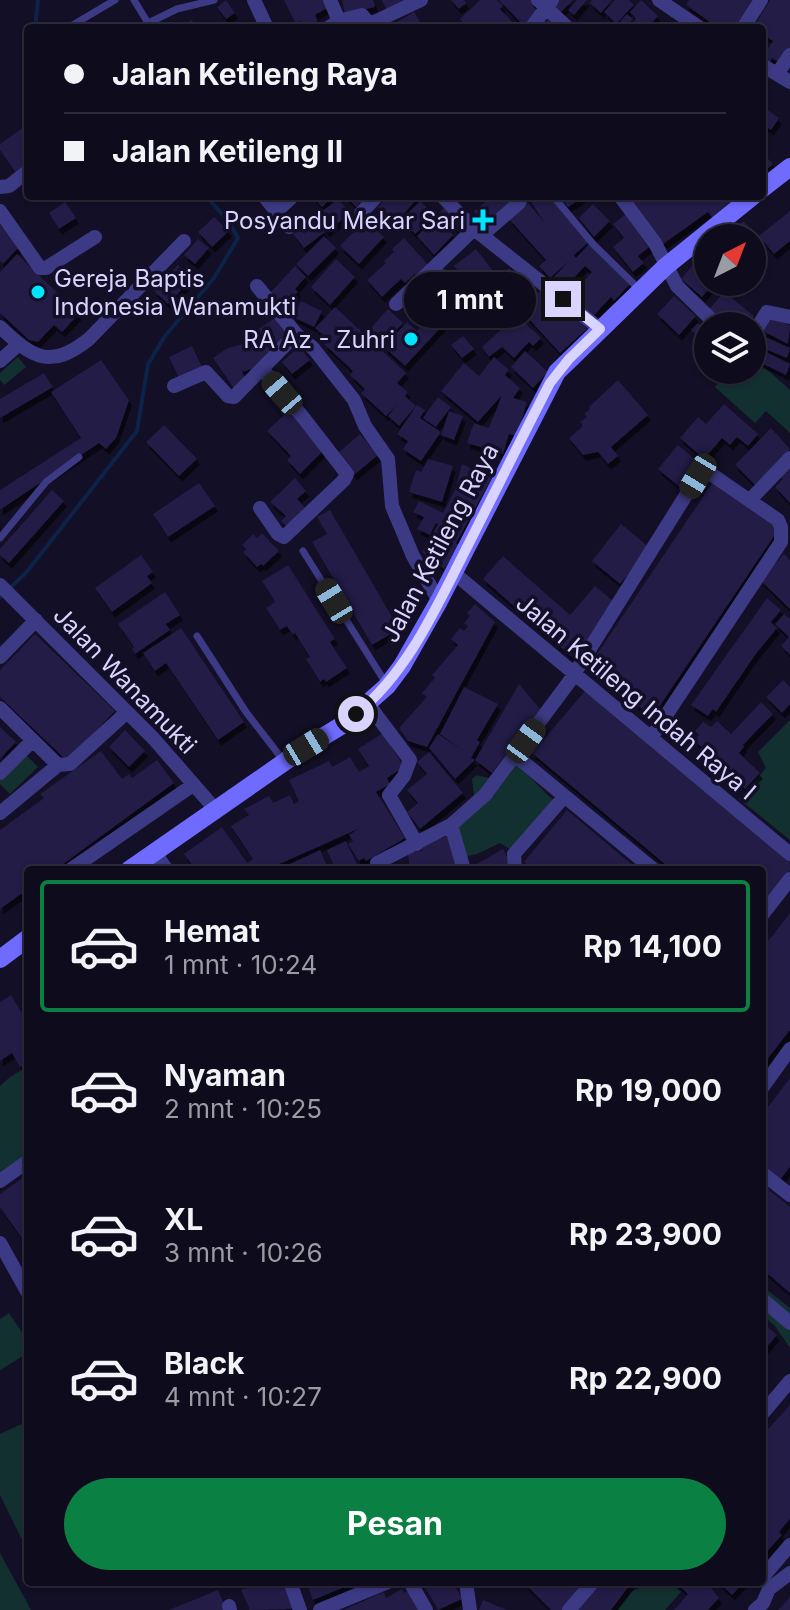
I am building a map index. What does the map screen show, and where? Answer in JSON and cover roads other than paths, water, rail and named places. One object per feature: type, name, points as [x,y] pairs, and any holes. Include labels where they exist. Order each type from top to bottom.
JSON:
[{"type":"main road","points":[[766,186],[790,167]]},
{"type":"main road","name":"Jalan Ketileng Raya","points":[[151,861],[215,809],[344,724],[387,686],[439,601],[550,383],[569,359],[640,290],[740,200]]},
{"type":"main road","points":[[0,959],[24,941]]},
{"type":"street","points":[[254,0],[265,24]]},
{"type":"street","points":[[330,0],[334,24]]},
{"type":"street","points":[[375,24],[421,0]]},
{"type":"street","points":[[659,0],[694,24]]},
{"type":"street","points":[[746,24],[761,0]]},
{"type":"street","points":[[533,24],[546,3],[564,24]]},
{"type":"street","points":[[337,24],[362,15],[369,24]]},
{"type":"street","points":[[783,78],[790,55]]},
{"type":"street","points":[[0,187],[9,186],[24,174]]},
{"type":"street","points":[[267,200],[289,227]]},
{"type":"street","points":[[276,212],[289,200]]},
{"type":"street","points":[[361,213],[373,200]]},
{"type":"street","points":[[446,200],[478,232],[600,329]]},
{"type":"street","points":[[396,304],[478,232],[520,200]]},
{"type":"street","points":[[623,200],[655,243],[677,286],[704,312]]},
{"type":"street","points":[[0,211],[40,268],[46,268],[95,237]]},
{"type":"street","points":[[0,327],[19,344],[41,357],[56,359],[71,353],[89,339],[184,241]]},
{"type":"street","points":[[257,286],[296,334],[313,348],[354,400],[365,426],[388,459],[392,506],[413,556],[439,601]]},
{"type":"street","points":[[766,314],[790,317]]},
{"type":"street","points":[[174,386],[206,372],[232,398],[296,334]]},
{"type":"street","points":[[0,361],[19,344]]},
{"type":"street","points":[[260,508],[278,534],[284,537],[347,474],[263,370]]},
{"type":"street","points":[[750,500],[790,458]]},
{"type":"street","points":[[377,863],[451,825],[485,795],[573,675],[698,476],[708,472],[778,520],[785,547],[651,738]]},
{"type":"street","name":"Jalan Ketileng Indah Raya I","points":[[454,573],[790,854]]},
{"type":"street","name":"Jalan Wanamukti","points":[[0,585],[127,712],[215,809]]},
{"type":"street","points":[[0,657],[33,617]]},
{"type":"street","points":[[368,704],[410,760],[404,776],[389,795],[417,844]]},
{"type":"street","points":[[0,708],[58,765]]},
{"type":"street","points":[[0,813],[58,765],[70,764],[127,712]]},
{"type":"street","points":[[0,773],[32,741]]},
{"type":"street","points":[[516,756],[649,866]]},
{"type":"street","points":[[76,866],[193,785]]},
{"type":"street","points":[[515,866],[514,854],[564,797]]},
{"type":"street","points":[[451,825],[463,866]]},
{"type":"street","points":[[766,910],[790,879]]},
{"type":"street","points":[[766,1079],[790,1049]]},
{"type":"street","points":[[0,1181],[24,1164]]},
{"type":"street","points":[[766,1175],[788,1189]]},
{"type":"street","points":[[0,1243],[24,1286]]},
{"type":"street","points":[[14,1270],[24,1263]]},
{"type":"street","points":[[766,1302],[790,1323]]},
{"type":"street","points":[[766,1409],[790,1381]]},
{"type":"street","points":[[766,1579],[790,1545]]},
{"type":"street","points":[[766,1581],[790,1573]]},
{"type":"street","points":[[291,1586],[300,1610]]},
{"type":"street","points":[[412,1586],[426,1610]]},
{"type":"street","points":[[470,1586],[470,1610]]},
{"type":"street","points":[[569,1610],[590,1586]]},
{"type":"street","points":[[755,1610],[763,1603],[764,1586]]},
{"type":"street","points":[[320,1610],[358,1588]]},
{"type":"lane","points":[[74,24],[115,0]]},
{"type":"lane","points":[[134,0],[148,23],[177,9],[214,0]]},
{"type":"lane","points":[[556,200],[593,244],[640,290]]},
{"type":"lane","points":[[0,538],[46,482],[79,457]]},
{"type":"lane","points":[[303,551],[387,686]]},
{"type":"lane","points":[[197,636],[246,712],[284,762]]},
{"type":"waterway","points":[[35,24],[38,0]]},
{"type":"waterway","points":[[0,597],[25,574],[137,431],[148,364],[165,336],[214,278],[238,238],[210,200]]},
{"type":"place","name":"Posyandu Mekar Sari","points":[[483,220]]},
{"type":"place","name":"Gereja Baptis Indonesia Wanamukti","points":[[38,292]]},
{"type":"place","name":"RA Az - Zuhri","points":[[411,339]]}]
